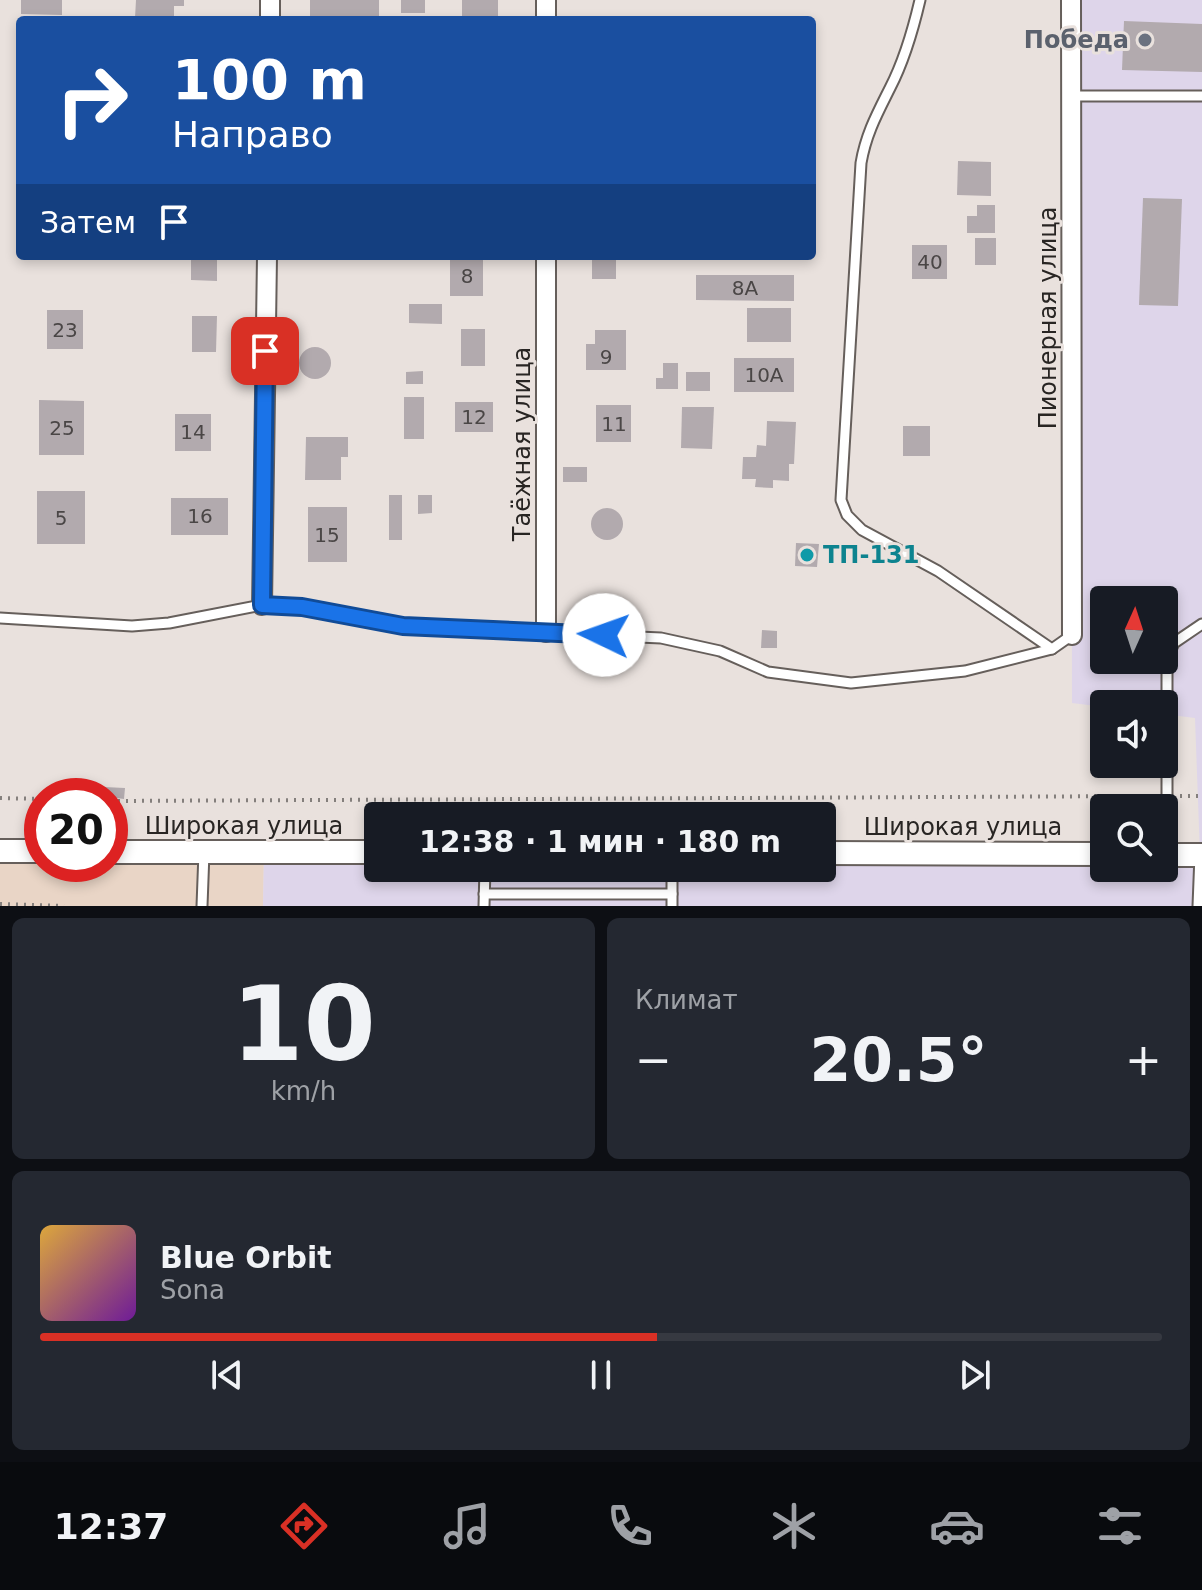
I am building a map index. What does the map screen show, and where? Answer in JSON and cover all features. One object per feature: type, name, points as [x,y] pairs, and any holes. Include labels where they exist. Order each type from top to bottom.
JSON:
[{"type":"street","name":"Пионерная улица","points":[[1071,0],[1072,635]]},
{"type":"street","points":[[262,605],[267,260]]},
{"type":"street","name":"Таёжная улица","points":[[546,260],[546,632]]},
{"type":"street","points":[[0,851],[24,851]]},
{"type":"street","name":"Широкая улица","points":[[128,852],[364,852]]},
{"type":"street","name":"Широкая улица","points":[[836,853],[1090,854]]},
{"type":"street","points":[[1178,855],[1201,855]]},
{"type":"lane","points":[[920,0],[891,88],[866,136],[861,163],[841,500],[847,515],[862,530],[938,571],[1052,649]]},
{"type":"lane","points":[[1072,96],[1202,96]]},
{"type":"lane","points":[[0,618],[132,626],[169,623],[262,605],[302,607],[403,626],[661,638],[720,651],[768,672],[851,683],[965,671],[1052,649],[1072,635]]},
{"type":"lane","points":[[1166,794],[1167,659],[1174,643],[1202,624]]},
{"type":"lane","points":[[202,906],[204,852]]},
{"type":"lane","points":[[1198,906],[1201,855]]},
{"type":"lane","points":[[484,882],[484,906]]},
{"type":"lane","points":[[672,882],[672,906]]},
{"type":"lane","points":[[484,894],[672,894]]},
{"type":"path","points":[[128,801],[1090,796]]},
{"type":"path","points":[[1178,796],[1202,796]]},
{"type":"path","points":[[0,798],[24,799]]},
{"type":"path","points":[[0,904],[64,906]]},
{"type":"shaded area","points":[[1071,0],[1202,0],[1202,906],[263,906],[264,852],[364,852],[364,882],[836,882],[836,853],[1090,854],[1090,882],[1178,882],[1178,855],[1200,855],[1195,718],[1178,716],[1178,690],[1090,690],[1090,705],[1072,703]]},
{"type":"shaded area","points":[[0,851],[24,851],[24,882],[128,882],[128,852],[264,852],[263,906],[0,906]]},
{"type":"building","points":[[21,0],[62,0],[62,15],[21,14]]},
{"type":"building","points":[[136,0],[184,0],[184,6],[174,6],[174,16],[135,16]]},
{"type":"building","points":[[310,0],[379,0],[379,16],[310,16]]},
{"type":"building","points":[[401,0],[425,0],[425,13],[401,13]]},
{"type":"building","points":[[462,0],[498,0],[498,16],[462,16]]},
{"type":"building","points":[[1124,21],[1202,24],[1202,72],[1122,70]]},
{"type":"building","points":[[958,161],[991,162],[991,196],[957,195]]},
{"type":"building","points":[[1143,198],[1182,199],[1178,306],[1139,305]]},
{"type":"building","points":[[977,205],[995,205],[995,233],[967,233],[967,216],[977,216]]},
{"type":"building","points":[[975,238],[996,238],[996,265],[975,265]]},
{"type":"building","points":[[912,245],[947,245],[947,279],[912,279]]},
{"type":"building","points":[[191,260],[217,260],[217,281],[191,280]]},
{"type":"building","points":[[450,260],[483,260],[483,296],[450,296]]},
{"type":"building","points":[[592,260],[616,260],[616,279],[592,279]]},
{"type":"building","points":[[696,275],[794,275],[794,301],[696,300]]},
{"type":"building","points":[[409,304],[442,304],[442,324],[409,323]]},
{"type":"building","points":[[747,308],[791,308],[791,342],[747,342]]},
{"type":"building","points":[[47,310],[83,310],[83,349],[47,349]]},
{"type":"building","points":[[192,316],[217,316],[216,352],[192,352]]},
{"type":"building","points":[[461,329],[485,329],[485,366],[461,366]]},
{"type":"building","points":[[595,330],[626,330],[626,370],[586,370],[586,344],[595,344]]},
{"type":"building","points":[[315,347],[326,352],[331,363],[326,374],[315,379],[304,374],[299,363],[304,352]]},
{"type":"building","points":[[734,358],[794,358],[794,392],[734,392]]},
{"type":"building","points":[[663,363],[678,363],[678,389],[656,389],[656,378],[663,378]]},
{"type":"building","points":[[423,371],[423,384],[406,384],[406,372]]},
{"type":"building","points":[[686,372],[710,372],[710,391],[686,391]]},
{"type":"building","points":[[404,397],[424,397],[424,439],[404,439]]},
{"type":"building","points":[[39,400],[84,401],[84,455],[39,455]]},
{"type":"building","points":[[455,402],[493,402],[493,432],[455,432]]},
{"type":"building","points":[[596,405],[631,405],[631,442],[596,442]]},
{"type":"building","points":[[682,407],[714,407],[712,449],[681,448]]},
{"type":"building","points":[[175,414],[211,414],[211,451],[175,451]]},
{"type":"building","points":[[767,421],[796,422],[794,464],[789,464],[789,481],[773,480],[773,488],[755,487],[756,479],[742,479],[743,457],[756,457],[757,445],[766,446]]},
{"type":"building","points":[[903,426],[930,426],[930,456],[903,456]]},
{"type":"building","points":[[306,437],[348,437],[348,457],[341,457],[341,480],[305,480]]},
{"type":"building","points":[[563,467],[587,467],[587,482],[563,482]]},
{"type":"building","points":[[37,491],[85,491],[85,544],[37,544]]},
{"type":"building","points":[[389,495],[402,495],[402,540],[389,540]]},
{"type":"building","points":[[418,495],[432,495],[432,513],[418,514]]},
{"type":"building","points":[[171,498],[228,498],[228,535],[171,535]]},
{"type":"building","points":[[308,507],[347,507],[347,562],[308,562]]},
{"type":"building","points":[[607,508],[618,513],[623,524],[618,535],[607,540],[596,535],[591,524],[596,513]]},
{"type":"building","name":"ТП-131","points":[[796,543],[819,544],[817,567],[795,566]]},
{"type":"building","points":[[762,630],[777,631],[777,648],[761,648]]},
{"type":"place","name":"Победа","points":[[1145,40]]},
{"type":"place","name":"ТП-131","points":[[807,555]]},
{"type":"route","points":[[265,351],[262,605],[302,607],[403,626],[604,635]]}]
